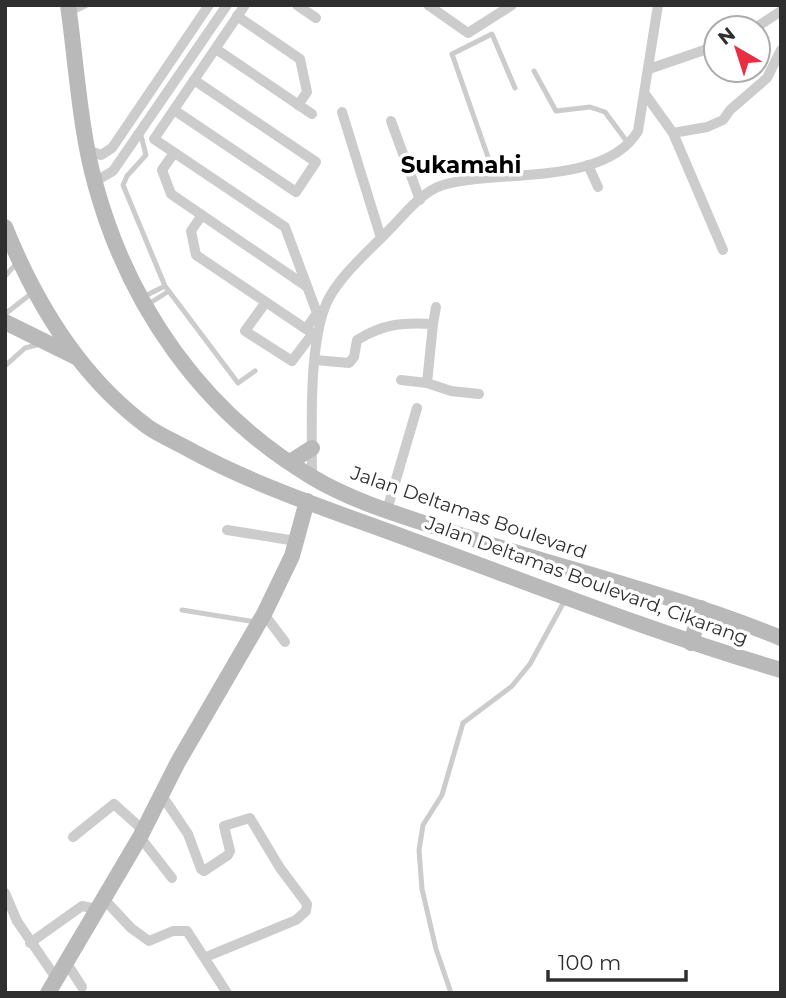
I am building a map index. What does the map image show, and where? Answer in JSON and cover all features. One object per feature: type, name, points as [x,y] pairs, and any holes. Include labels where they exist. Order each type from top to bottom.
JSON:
[{"type":"street","points":[[89,150],[101,155],[112,148],[209,5]]},
{"type":"street","points":[[94,182],[113,171],[227,5]]},
{"type":"street","points":[[245,5],[155,139],[285,227],[317,313],[306,328]]},
{"type":"street","points":[[297,5],[316,18]]},
{"type":"street","points":[[428,5],[468,33],[507,6]]},
{"type":"street","points":[[312,477],[316,360],[328,302],[381,238],[420,200],[442,186],[495,177],[548,174],[587,165],[628,143],[638,131],[658,5]]},
{"type":"street","name":"Jalan Deltamas Boulevard","points":[[69,10],[94,182],[117,249],[142,302],[174,354],[208,393],[244,427],[312,477],[387,510],[543,562],[701,608],[781,638]]},
{"type":"street","points":[[237,16],[300,59],[304,78],[294,102]]},
{"type":"street","points":[[186,38],[198,47]]},
{"type":"street","points":[[216,48],[312,114]]},
{"type":"street","points":[[673,133],[707,127],[723,120],[730,110],[767,78],[781,50]]},
{"type":"street","points":[[649,69],[702,51]]},
{"type":"street","points":[[174,110],[296,192],[316,162],[194,80]]},
{"type":"street","points":[[645,94],[673,133],[723,250]]},
{"type":"street","points":[[342,113],[381,238]]},
{"type":"street","points":[[391,121],[420,200]]},
{"type":"street","points":[[174,152],[162,170],[171,194],[307,287]]},
{"type":"street","points":[[587,165],[598,187]]},
{"type":"street","points":[[202,215],[191,231],[196,255],[313,333],[296,359],[288,360],[245,331],[266,302]]},
{"type":"street","name":"Jalan Deltamas Boulevard, Cikarang","points":[[5,227],[34,291],[76,357],[123,406],[163,436],[268,488],[567,595],[691,643],[781,670]]},
{"type":"street","points":[[283,270],[295,252]]},
{"type":"street","points":[[427,383],[436,307]]},
{"type":"street","points":[[5,322],[76,357]]},
{"type":"street","points":[[316,360],[349,363],[354,357],[357,340],[383,326],[404,322],[433,324]]},
{"type":"street","points":[[401,380],[479,394]]},
{"type":"street","points":[[387,510],[417,408]]},
{"type":"street","points":[[290,462],[312,448]]},
{"type":"street","points":[[54,987],[262,618],[287,568],[307,501]]},
{"type":"street","points":[[228,530],[296,541]]},
{"type":"street","points":[[691,643],[701,608]]},
{"type":"street","points":[[262,618],[285,642]]},
{"type":"street","points":[[161,794],[188,834],[201,869],[204,871],[228,855],[224,826],[250,818],[280,868],[307,904],[306,911],[296,920],[205,957]]},
{"type":"street","points":[[73,837],[114,804],[142,833],[172,878]]},
{"type":"street","points":[[5,892],[54,987]]},
{"type":"street","points":[[30,943],[85,905],[100,904],[149,940],[184,930],[205,957],[227,993]]},
{"type":"street","points":[[67,917],[83,934]]},
{"type":"street","points":[[66,962],[82,987]]},
{"type":"lane","points":[[69,10],[87,5]]},
{"type":"lane","points":[[495,177],[452,54],[492,34],[515,88]]},
{"type":"lane","points":[[534,71],[556,111],[590,107],[605,112],[628,143]]},
{"type":"lane","points":[[140,132],[146,155],[127,176],[123,185],[167,288],[238,383],[255,371]]},
{"type":"lane","points":[[5,276],[19,261]]},
{"type":"lane","points":[[142,302],[167,288]]},
{"type":"lane","points":[[5,314],[34,291]]},
{"type":"lane","points":[[5,366],[25,348],[45,343]]},
{"type":"lane","points":[[450,993],[422,889],[419,850],[423,825],[442,795],[463,723],[512,686],[530,664],[567,595]]},
{"type":"lane","points":[[182,610],[262,618]]},
{"type":"district","name":"Sukamahi","points":[[461,165]]}]
